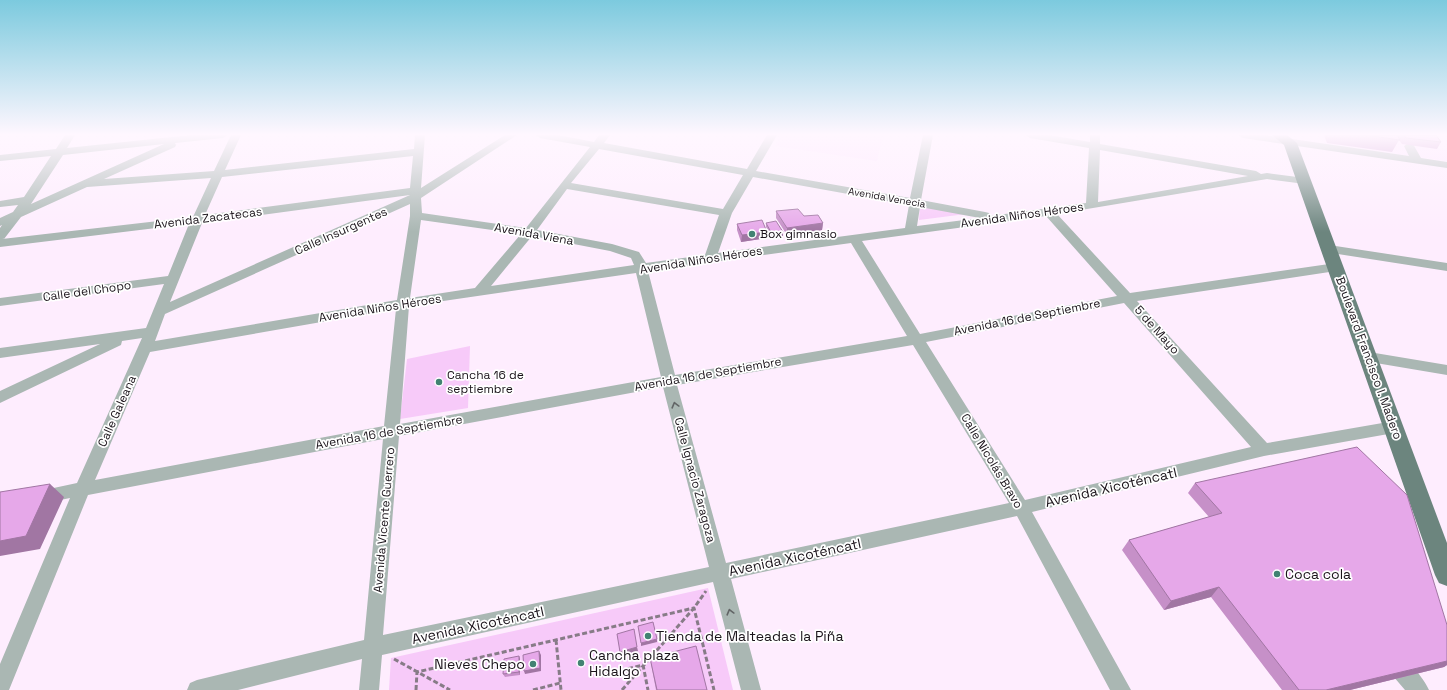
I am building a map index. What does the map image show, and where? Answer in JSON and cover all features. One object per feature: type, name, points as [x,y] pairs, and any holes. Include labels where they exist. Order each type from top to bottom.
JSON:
[{"type":"main road","name":"Boulevard Francisco I. Madero","points":[[1299,167],[1369,356],[1447,575]]},
{"type":"street","points":[[0,236],[28,200],[49,167]]},
{"type":"street","points":[[0,222],[14,217],[121,167]]},
{"type":"street","name":"Calle Galeana","points":[[0,688],[82,490],[145,348],[150,332],[161,311],[197,220],[221,167]]},
{"type":"street","points":[[84,184],[218,174],[280,167]]},
{"type":"street","name":"Avenida Vicente Guerrero","points":[[369,690],[403,303],[416,216],[415,194],[417,167]]},
{"type":"street","name":"Calle Insurgentes","points":[[161,311],[415,194],[459,167]]},
{"type":"street","points":[[478,293],[529,232],[578,167]]},
{"type":"street","name":"Avenida Venecia","points":[[714,167],[915,202],[997,218]]},
{"type":"street","points":[[710,258],[726,214],[754,167]]},
{"type":"street","points":[[911,230],[922,167]]},
{"type":"street","points":[[1092,206],[1094,167]]},
{"type":"street","points":[[1223,167],[1266,176]]},
{"type":"street","name":"Avenida Niños Héroes","points":[[145,348],[403,303],[710,258],[1092,206],[1266,176],[1304,181]]},
{"type":"street","points":[[564,185],[726,214]]},
{"type":"street","name":"Avenida Zacatecas","points":[[0,243],[415,194]]},
{"type":"street","points":[[0,204],[28,200]]},
{"type":"street","name":"5 de Mayo","points":[[1049,212],[1264,450]]},
{"type":"street","name":"Avenida Viena","points":[[416,216],[529,232],[628,252],[635,255],[639,260],[642,269]]},
{"type":"street","name":"Calle Nicolás Bravo","points":[[854,238],[1021,508],[1121,690]]},
{"type":"street","points":[[1329,248],[1447,267]]},
{"type":"street","name":"Avenida 16 de Septiembre","points":[[22,500],[669,381],[917,339],[1128,298],[1336,266]]},
{"type":"street","name":"Calle Ignacio Zaragoza","points":[[642,269],[669,381],[751,690]]},
{"type":"street","name":"Calle del Chopo","points":[[0,302],[173,279]]},
{"type":"street","points":[[0,353],[150,332]]},
{"type":"street","points":[[0,396],[129,336]]},
{"type":"street","points":[[1369,356],[1447,370]]},
{"type":"street","name":"Avenida Xicoténcatl","points":[[197,690],[373,647],[1021,508],[1264,450],[1394,427]]},
{"type":"street","points":[[1382,649],[1419,690]]},
{"type":"path","points":[[417,672],[694,608]]},
{"type":"path","points":[[622,690],[694,608]]},
{"type":"path","points":[[694,608],[714,690]]},
{"type":"path","points":[[556,640],[561,690]]},
{"type":"path","points":[[599,676],[643,665]]},
{"type":"path","points":[[643,665],[648,690]]},
{"type":"path","points":[[416,690],[417,672]]},
{"type":"path","points":[[417,672],[450,690]]},
{"type":"path","points":[[534,690],[560,683]]},
{"type":"shaded area","points":[[920,205],[966,214],[919,220]]},
{"type":"shaded area","name":"Cancha 16 de septiembre","points":[[470,346],[468,408],[400,419],[407,359]]},
{"type":"shaded area","points":[[708,588],[733,690],[389,690],[391,658]]},
{"type":"building","points":[[798,209],[804,216],[818,215],[823,223],[787,228],[776,211]]},
{"type":"building","points":[[762,220],[767,232],[742,235],[737,224]]},
{"type":"building","points":[[776,221],[783,232],[772,234],[766,223]]},
{"type":"building","name":"Coca cola","points":[[1357,447],[1407,495],[1447,625],[1447,661],[1326,690],[1299,690],[1219,587],[1171,601],[1129,540],[1222,513],[1195,483]]},
{"type":"building","points":[[50,484],[26,536],[0,541],[0,492]]},
{"type":"building","name":"Tienda de Malteadas la Piña","points":[[653,622],[657,639],[641,643],[638,626]]},
{"type":"building","points":[[634,629],[637,647],[620,652],[617,634]]},
{"type":"building","points":[[696,646],[707,690],[657,690],[650,658]]},
{"type":"building","name":"Nieves Chepo","points":[[539,651],[540,668],[524,671],[523,655]]},
{"type":"building","points":[[519,656],[519,672],[503,674],[504,659]]},
{"type":"place","name":"Box gimnasio","points":[[752,234]]},
{"type":"place","name":"Cancha 16 de septiembre","points":[[439,382]]},
{"type":"place","name":"Coca cola","points":[[1277,574]]},
{"type":"place","name":"Tienda de Malteadas la Piña","points":[[648,636]]},
{"type":"place","name":"Cancha plaza Hidalgo","points":[[581,663]]},
{"type":"place","name":"Nieves Chepo","points":[[533,664]]}]
